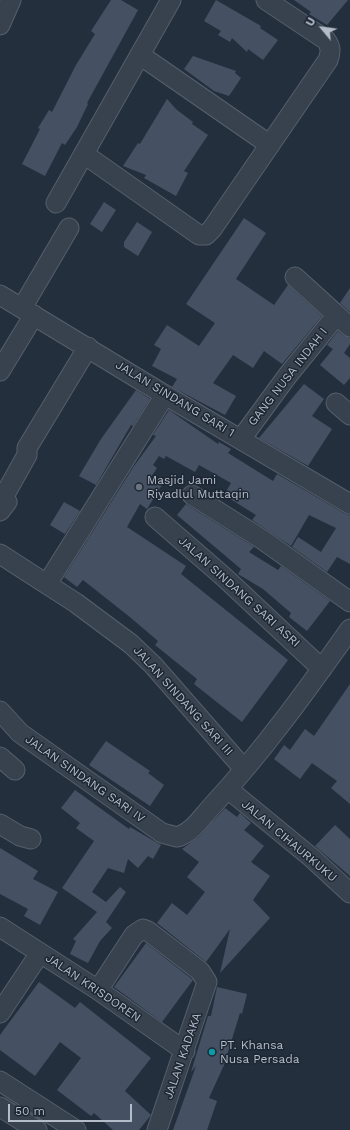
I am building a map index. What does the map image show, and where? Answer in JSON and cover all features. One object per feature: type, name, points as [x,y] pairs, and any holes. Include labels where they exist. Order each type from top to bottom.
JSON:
[{"type":"street","points":[[0,25],[11,0]]},
{"type":"street","points":[[56,203],[171,0]]},
{"type":"street","points":[[84,154],[199,235],[206,235],[212,229],[270,145],[328,60],[331,52],[330,46],[326,40],[266,0]]},
{"type":"street","points":[[140,55],[270,145]]},
{"type":"street","points":[[0,371],[69,228]]},
{"type":"street","points":[[294,277],[343,321]]},
{"type":"street","name":"JALAN SINDANG SARI 1","points":[[0,294],[165,395],[350,504]]},
{"type":"street","name":"GANG NUSA INDAH I","points":[[241,439],[288,375],[343,321]]},
{"type":"street","points":[[0,511],[6,502],[4,496],[27,456],[26,448],[88,347]]},
{"type":"street","points":[[47,584],[165,395]]},
{"type":"street","points":[[192,495],[263,540],[350,602]]},
{"type":"street","name":"JALAN SINDANG SARI ASRI","points":[[155,517],[224,577],[322,669]]},
{"type":"street","name":"JALAN SINDANG SARI III","points":[[0,554],[102,621],[131,644],[153,665],[244,769]]},
{"type":"street","points":[[228,789],[322,669],[350,629]]},
{"type":"street","name":"JALAN SINDANG SARI IV","points":[[0,711],[20,733],[162,833],[177,837],[189,831],[228,789]]},
{"type":"street","points":[[0,757],[15,770]]},
{"type":"street","name":"JALAN CIHAURKUKU","points":[[228,789],[312,858],[346,889]]},
{"type":"street","points":[[0,824],[20,836],[31,839]]},
{"type":"street","name":"JALAN KRISDOREN","points":[[0,927],[98,990],[185,1051]]},
{"type":"street","name":"JALAN KADAKA","points":[[98,990],[134,934],[143,929],[148,931],[200,972],[207,982],[185,1051],[156,1130]]},
{"type":"street","points":[[0,1014],[40,953]]},
{"type":"street","points":[[0,1081],[76,1130]]},
{"type":"street","points":[[0,1107],[37,1130]]},
{"type":"building","points":[[111,0],[121,0],[138,10],[87,103],[88,104],[77,127],[65,145],[62,143],[45,176],[22,164],[40,129],[38,128],[49,110],[52,112],[76,65],[95,34],[91,31]]},
{"type":"building","points":[[216,0],[261,26],[260,28],[278,40],[263,60],[248,49],[247,52],[232,38],[230,42],[218,35],[221,31],[204,21]]},
{"type":"building","points":[[294,0],[348,0],[327,25],[309,14],[311,12]]},
{"type":"building","points":[[193,56],[236,71],[235,73],[241,78],[229,96],[214,91],[184,69]]},
{"type":"building","points":[[167,99],[177,110],[193,122],[192,124],[208,135],[184,171],[188,173],[176,196],[144,178],[146,175],[123,166],[138,143],[140,144]]},
{"type":"building","points":[[104,202],[116,210],[102,232],[90,224]]},
{"type":"building","points":[[244,218],[266,233],[236,279],[274,305],[288,285],[322,316],[282,364],[264,351],[253,368],[233,355],[213,383],[236,396],[225,415],[172,387],[177,379],[152,366],[161,349],[154,345],[167,325],[199,346],[215,323],[186,304]]},
{"type":"building","points":[[137,222],[152,232],[138,256],[124,247],[124,242]]},
{"type":"building","points":[[350,288],[350,312],[340,303]]},
{"type":"building","points":[[338,331],[350,338],[350,344],[344,353],[350,358],[350,378],[344,385],[320,365],[333,349],[327,345]]},
{"type":"building","points":[[304,384],[324,399],[312,416],[332,429],[308,466],[259,438]]},
{"type":"building","points":[[136,390],[150,399],[133,426],[131,425],[96,485],[79,476],[101,439]]},
{"type":"building","points":[[169,410],[218,444],[219,442],[231,449],[228,453],[273,481],[277,474],[350,515],[350,564],[337,557],[327,572],[292,547],[298,537],[321,552],[336,528],[309,515],[291,546],[252,520],[256,515],[224,495],[231,483],[199,465],[195,472],[166,456],[164,459],[159,456],[153,465],[157,468],[151,477],[162,485],[147,509],[140,504],[127,527],[186,566],[181,574],[288,660],[242,722],[194,684],[197,679],[155,645],[158,641],[131,618],[83,580],[77,587],[64,577],[134,466],[156,436],[153,435]]},
{"type":"building","points":[[64,502],[80,511],[65,534],[50,525]]},
{"type":"building","points":[[186,504],[254,547],[249,552],[278,570],[281,566],[330,601],[307,631],[289,617],[291,613],[263,589],[238,574],[241,569],[177,515]]},
{"type":"building","points":[[350,684],[350,804],[331,788],[337,781],[312,763],[300,779],[274,759],[284,745],[290,750],[305,729],[314,736]]},
{"type":"building","points":[[106,741],[150,771],[148,773],[164,785],[150,806],[89,765]]},
{"type":"building","points":[[75,790],[129,829],[130,827],[161,845],[153,859],[148,856],[138,868],[128,859],[124,873],[108,868],[92,892],[106,902],[120,887],[126,892],[106,922],[112,928],[100,941],[88,963],[70,954],[76,941],[73,939],[97,912],[62,888],[94,841],[76,828],[80,823],[61,808]]},
{"type":"building","points":[[225,808],[237,817],[240,813],[251,823],[244,830],[264,846],[251,862],[270,876],[253,900],[270,918],[220,973],[230,929],[206,962],[157,923],[172,903],[187,915],[205,892],[187,877],[199,862],[182,849],[200,836]]},
{"type":"building","points":[[335,825],[350,839],[350,876],[315,846]]},
{"type":"building","points":[[0,848],[38,871],[33,879],[58,892],[40,925],[24,916],[28,909],[0,894]]},
{"type":"building","points":[[146,943],[193,980],[162,1022],[114,987]]},
{"type":"building","points":[[39,982],[75,1008],[80,1002],[151,1058],[125,1091],[151,1115],[139,1130],[113,1130],[94,1113],[91,1116],[57,1090],[81,1058],[60,1042],[35,1076],[0,1050],[0,1035]]},
{"type":"building","points":[[217,987],[247,994],[242,1014],[240,1013],[224,1065],[209,1098],[217,1101],[207,1130],[173,1130],[196,1066],[191,1072],[208,1016],[211,1016]]},
{"type":"place","name":"Masjid Jami Riyadlul Muttaqin","points":[[139,487]]},
{"type":"place","name":"PT. Khansa Nusa Persada","points":[[212,1052]]}]
